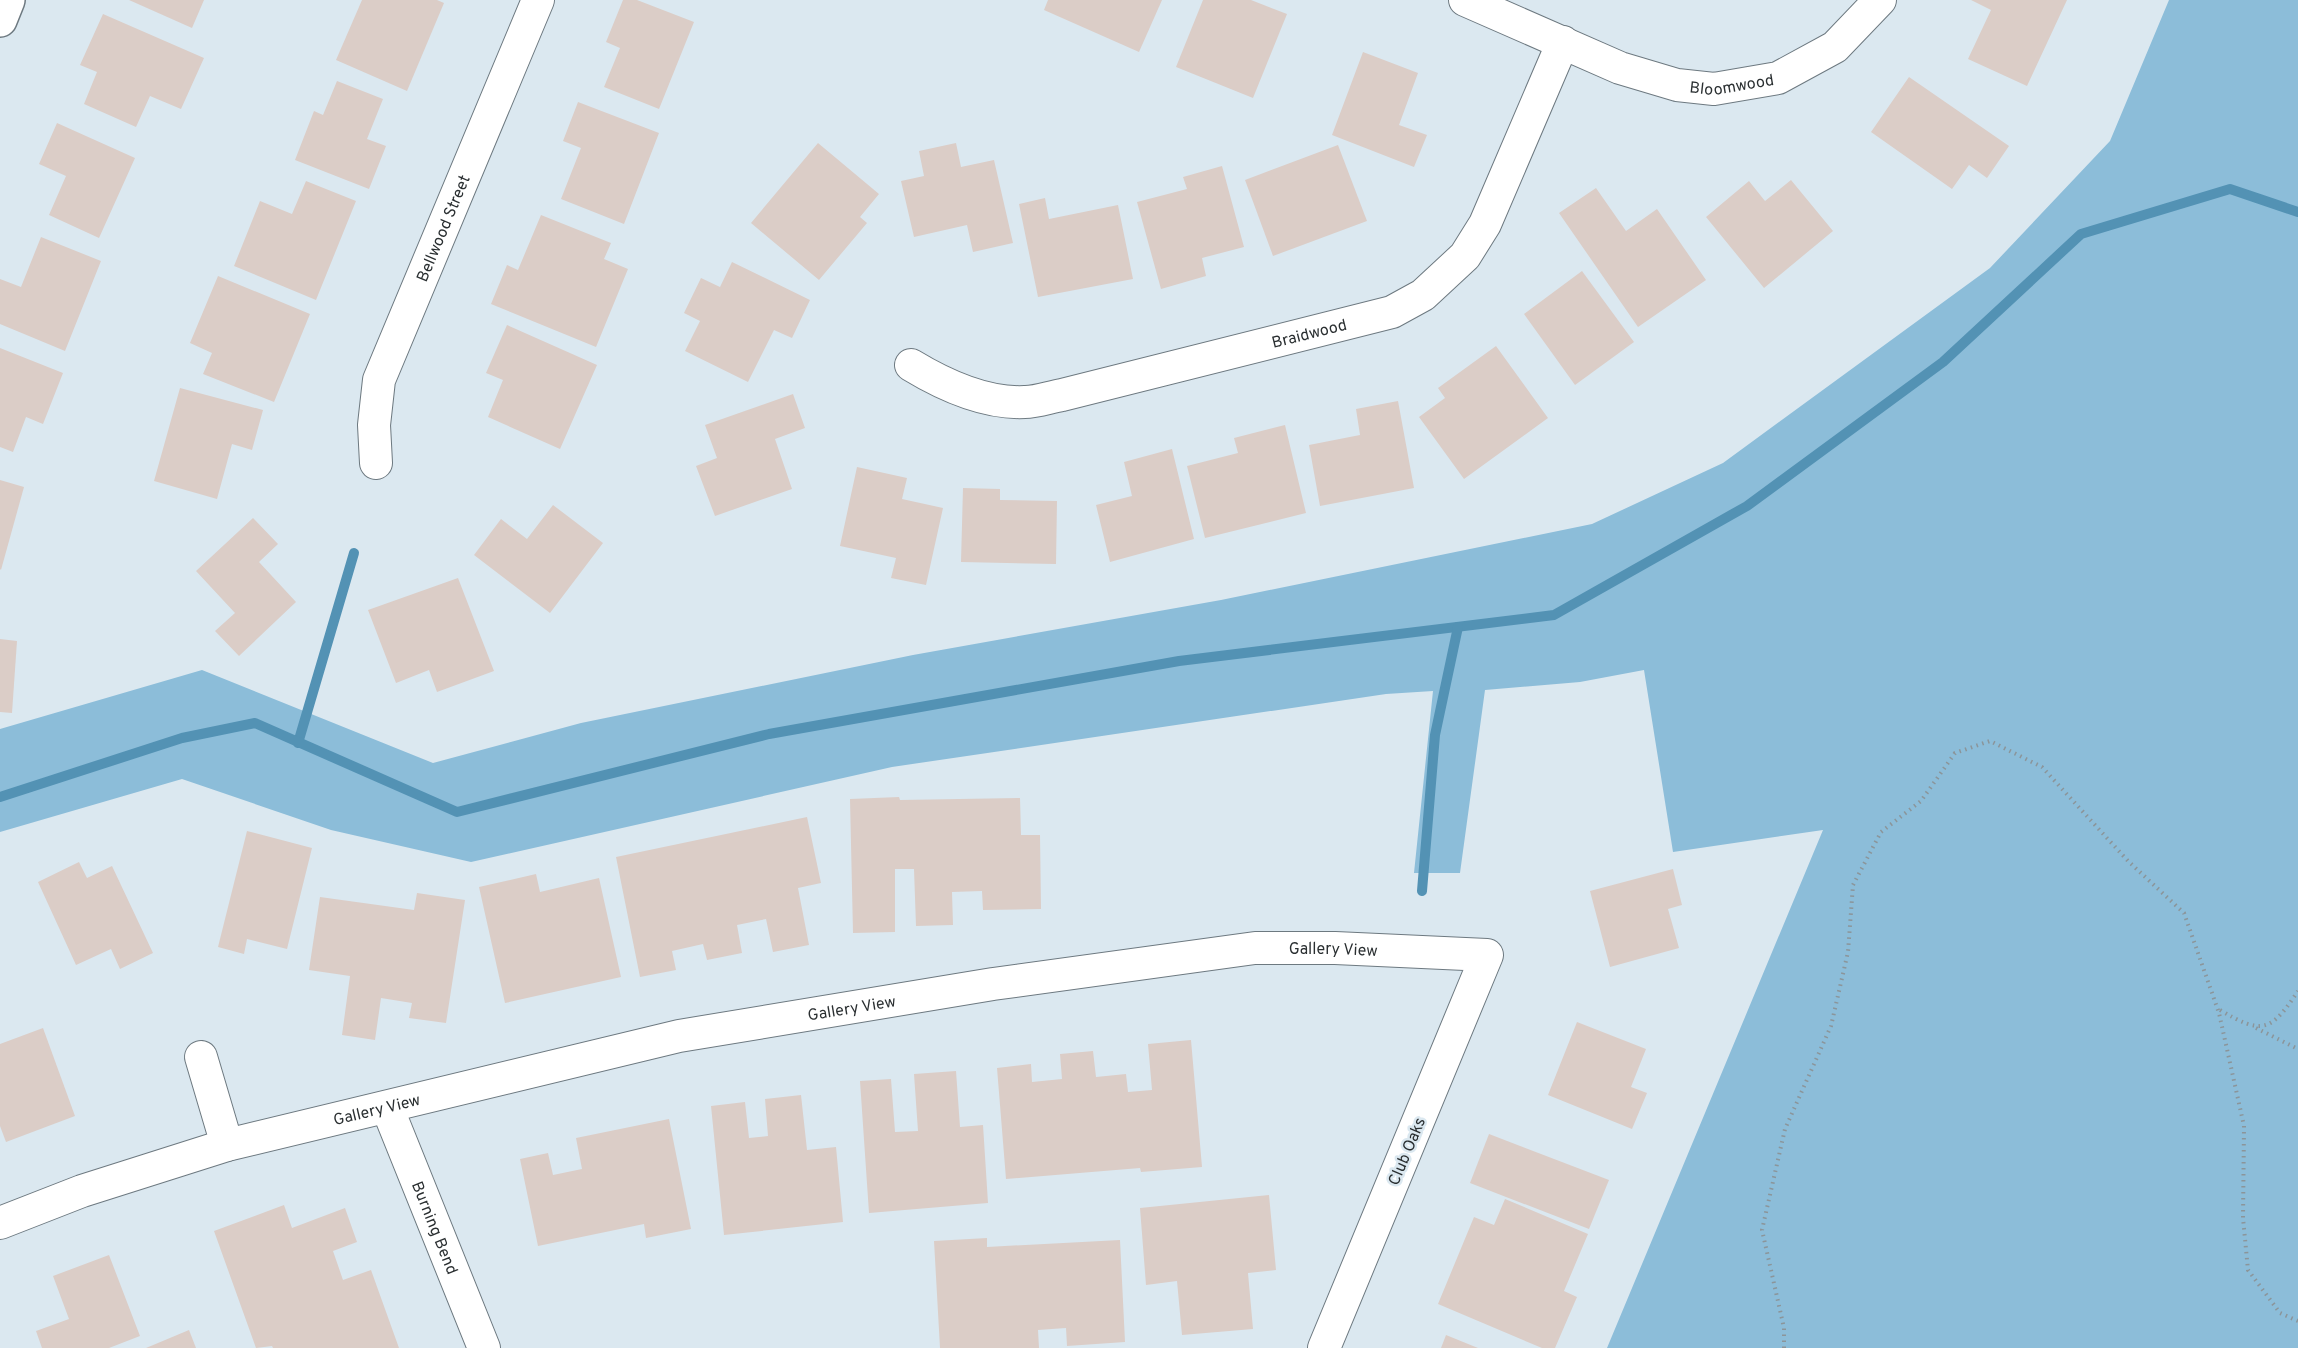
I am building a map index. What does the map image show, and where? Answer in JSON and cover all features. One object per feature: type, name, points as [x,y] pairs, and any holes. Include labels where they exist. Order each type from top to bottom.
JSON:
[{"type":"street","points":[[0,20],[8,0]]},
{"type":"street","name":"Bellwood Street","points":[[376,463],[374,426],[379,380],[538,0]]},
{"type":"street","name":"Bloomwood","points":[[1465,0],[1620,68],[1677,85],[1714,89],[1778,78],[1835,47],[1880,0]]},
{"type":"street","name":"Braidwood","points":[[911,365],[936,380],[982,397],[1025,402],[1062,395],[1392,312],[1423,295],[1465,256],[1485,224],[1563,42]]},
{"type":"street","name":"Gallery View","points":[[0,1223],[82,1191],[227,1145],[679,1036],[993,984],[1255,948],[1335,948],[1487,955]]},
{"type":"street","name":"Club Oaks","points":[[1324,1348],[1487,955]]},
{"type":"street","points":[[201,1057],[227,1145]]},
{"type":"street","name":"Burning Bend","points":[[387,1107],[484,1348]]},
{"type":"path","points":[[1784,1348],[1784,1328],[1762,1230],[1785,1129],[1832,1026],[1848,952],[1853,885],[1881,832],[1921,801],[1955,753],[1990,741],[2042,767],[2128,861],[2184,913],[2218,1009],[2244,1126],[2243,1218],[2248,1270],[2280,1313],[2298,1321]]},
{"type":"path","points":[[2255,1027],[2274,1021],[2286,1010],[2298,991]]},
{"type":"path","points":[[2218,1009],[2243,1024],[2255,1027],[2298,1049]]},
{"type":"shaded area","points":[[2169,0],[2298,0],[2298,1348],[1607,1348],[1823,830],[1673,852],[1644,670],[1580,682],[1485,690],[1460,873],[1414,873],[1433,691],[1386,694],[892,767],[471,862],[331,830],[182,779],[0,832],[0,729],[202,670],[433,763],[581,723],[913,655],[1221,600],[1592,524],[1723,463],[1990,268],[2110,141]]},
{"type":"building","points":[[129,0],[204,0],[192,28]]},
{"type":"building","points":[[362,0],[437,0],[444,3],[407,91],[336,60]]},
{"type":"building","points":[[623,0],[637,0],[694,22],[659,109],[604,87],[620,48],[606,42]]},
{"type":"building","points":[[1048,0],[1162,0],[1139,52],[1044,10]]},
{"type":"building","points":[[1203,0],[1251,0],[1287,14],[1253,98],[1176,67]]},
{"type":"building","points":[[1971,0],[2067,0],[2027,86],[1968,59],[1991,10]]},
{"type":"building","points":[[103,14],[204,58],[181,109],[150,96],[136,127],[84,104],[97,72],[80,65]]},
{"type":"building","points":[[1363,52],[1418,73],[1399,125],[1427,135],[1414,167],[1332,135]]},
{"type":"building","points":[[1909,77],[2009,146],[1987,178],[1969,165],[1952,189],[1871,132]]},
{"type":"building","points":[[337,81],[383,99],[367,139],[386,146],[369,189],[295,160],[314,111],[323,115]]},
{"type":"building","points":[[578,102],[659,133],[624,224],[561,199],[581,148],[563,141]]},
{"type":"building","points":[[57,123],[135,158],[99,238],[49,215],[66,176],[39,164]]},
{"type":"building","points":[[818,143],[879,194],[860,217],[867,223],[819,280],[751,223]]},
{"type":"building","points":[[956,143],[961,167],[994,160],[1013,243],[973,252],[967,225],[914,237],[901,181],[924,176],[919,151]]},
{"type":"building","points":[[1338,145],[1367,221],[1273,256],[1245,180]]},
{"type":"building","points":[[1222,166],[1244,247],[1202,258],[1206,276],[1161,289],[1137,202],[1187,189],[1183,177]]},
{"type":"building","points":[[1791,180],[1833,231],[1764,288],[1706,217],[1749,181],[1765,201]]},
{"type":"building","points":[[306,181],[356,201],[316,300],[234,266],[260,201],[292,214]]},
{"type":"building","points":[[1596,188],[1626,231],[1657,209],[1706,280],[1638,327],[1559,213]]},
{"type":"building","points":[[1045,198],[1049,219],[1118,205],[1133,279],[1038,297],[1019,204]]},
{"type":"building","points":[[541,215],[611,243],[604,259],[628,269],[596,347],[491,304],[507,265],[518,270]]},
{"type":"building","points":[[41,237],[101,261],[65,351],[0,324],[0,279],[21,287]]},
{"type":"building","points":[[732,262],[810,300],[792,338],[774,330],[748,382],[685,351],[700,321],[684,313],[701,278],[720,287]]},
{"type":"building","points":[[1582,271],[1634,342],[1575,385],[1524,314]]},
{"type":"building","points":[[218,276],[310,314],[274,402],[203,374],[212,353],[190,343]]},
{"type":"building","points":[[507,325],[597,365],[560,449],[488,417],[503,380],[486,373]]},
{"type":"building","points":[[1496,346],[1548,418],[1464,479],[1419,417],[1445,398],[1438,388]]},
{"type":"building","points":[[0,348],[63,373],[43,424],[26,417],[13,452],[0,447]]},
{"type":"building","points":[[180,388],[263,410],[252,450],[232,444],[217,499],[154,481]]},
{"type":"building","points":[[793,394],[805,428],[775,439],[792,489],[715,516],[696,466],[717,458],[705,425]]},
{"type":"building","points":[[1398,401],[1414,488],[1320,506],[1309,445],[1360,435],[1356,409]]},
{"type":"building","points":[[1285,425],[1306,513],[1205,538],[1187,466],[1238,453],[1234,438]]},
{"type":"building","points":[[1172,449],[1194,539],[1110,562],[1096,505],[1132,496],[1124,462]]},
{"type":"building","points":[[857,467],[907,478],[902,499],[943,508],[926,585],[891,578],[896,558],[840,546]]},
{"type":"building","points":[[0,480],[24,487],[1,570],[0,569]]},
{"type":"building","points":[[963,488],[1000,489],[1000,500],[1057,501],[1056,564],[961,562]]},
{"type":"building","points":[[553,505],[603,543],[550,613],[474,555],[501,519],[527,539]]},
{"type":"building","points":[[253,518],[278,544],[259,562],[296,602],[239,656],[215,631],[235,613],[196,571]]},
{"type":"building","points":[[458,578],[494,671],[437,692],[429,670],[396,683],[368,610]]},
{"type":"building","points":[[0,639],[17,641],[12,713],[0,712]]},
{"type":"building","points":[[899,797],[900,800],[1020,798],[1021,835],[1040,835],[1041,909],[983,910],[982,891],[952,892],[953,925],[916,926],[914,869],[895,869],[895,932],[853,933],[850,799]]},
{"type":"building","points":[[807,817],[821,883],[798,888],[809,945],[773,952],[766,919],[737,925],[742,953],[707,960],[703,944],[672,951],[676,970],[640,977],[616,857]]},
{"type":"building","points":[[247,831],[312,848],[287,949],[247,939],[244,954],[218,947]]},
{"type":"building","points":[[79,862],[87,878],[112,866],[153,953],[120,969],[111,949],[76,965],[38,882]]},
{"type":"building","points":[[1673,869],[1682,905],[1668,909],[1679,948],[1610,967],[1590,891]]},
{"type":"building","points":[[536,874],[540,892],[599,878],[621,977],[505,1003],[479,887]]},
{"type":"building","points":[[417,893],[465,900],[446,1023],[409,1018],[412,1003],[381,998],[375,1040],[342,1035],[350,976],[309,970],[320,897],[414,910]]},
{"type":"building","points":[[1577,1022],[1646,1049],[1631,1087],[1647,1093],[1632,1129],[1548,1095]]},
{"type":"building","points":[[43,1028],[75,1116],[6,1142],[0,1126],[0,1044]]},
{"type":"building","points":[[1191,1040],[1202,1167],[1141,1172],[1140,1168],[1006,1179],[997,1068],[1031,1064],[1032,1082],[1062,1079],[1060,1054],[1093,1051],[1096,1077],[1126,1074],[1128,1092],[1152,1090],[1148,1044]]},
{"type":"building","points":[[956,1071],[960,1127],[983,1125],[988,1203],[869,1213],[860,1081],[891,1079],[895,1132],[918,1131],[914,1074]]},
{"type":"building","points":[[801,1095],[807,1150],[836,1147],[843,1222],[724,1235],[711,1106],[745,1102],[749,1138],[768,1136],[765,1099]]},
{"type":"building","points":[[669,1119],[691,1229],[646,1238],[644,1224],[538,1246],[520,1159],[548,1153],[553,1175],[582,1169],[576,1138]]},
{"type":"building","points":[[1489,1134],[1609,1180],[1589,1229],[1470,1183]]},
{"type":"building","points":[[1269,1195],[1276,1270],[1248,1273],[1253,1329],[1182,1335],[1177,1281],[1146,1285],[1140,1208]]},
{"type":"building","points":[[1505,1199],[1588,1234],[1564,1291],[1577,1297],[1555,1348],[1542,1348],[1438,1304],[1474,1217],[1494,1225]]},
{"type":"building","points":[[284,1205],[292,1228],[345,1208],[357,1242],[333,1251],[343,1280],[371,1270],[399,1348],[273,1348],[272,1346],[256,1348],[214,1231]]},
{"type":"building","points":[[987,1238],[987,1247],[1120,1240],[1125,1342],[1067,1346],[1066,1328],[1038,1330],[1039,1348],[940,1348],[934,1241]]},
{"type":"building","points":[[109,1255],[140,1336],[109,1348],[42,1348],[36,1331],[69,1319],[53,1276]]},
{"type":"building","points":[[189,1330],[196,1348],[146,1348]]},
{"type":"building","points":[[1446,1335],[1478,1348],[1441,1348]]},
{"type":"waterway","points":[[0,797],[182,738],[255,723],[457,812],[769,734],[1179,661],[1554,615],[1747,506],[1943,362],[2081,234],[2230,189],[2298,212]]},
{"type":"waterway","points":[[298,743],[354,553]]},
{"type":"waterway","points":[[1422,891],[1435,735],[1458,627]]}]
